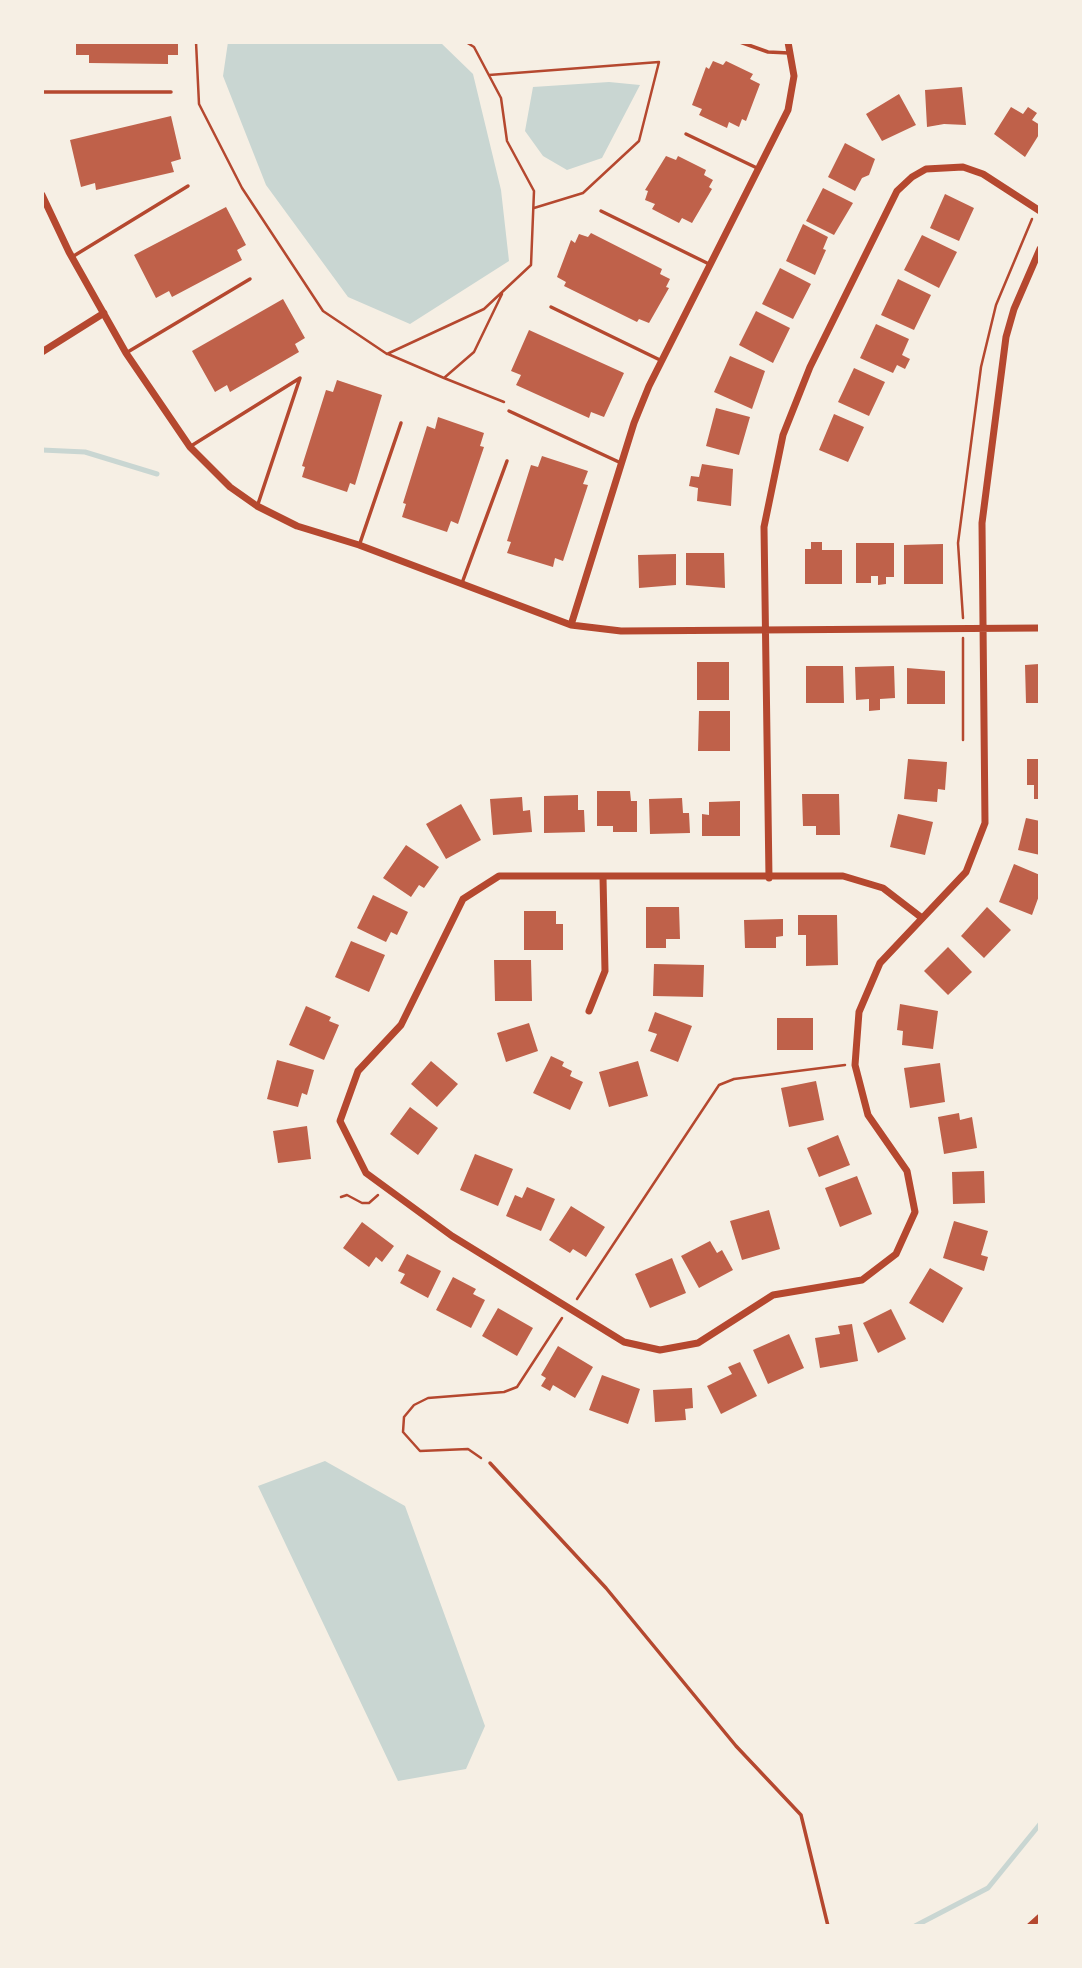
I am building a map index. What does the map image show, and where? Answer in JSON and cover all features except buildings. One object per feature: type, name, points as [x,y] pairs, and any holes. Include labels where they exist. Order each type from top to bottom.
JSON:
[{"type":"street","points":[[571,625],[634,423],[662,361],[788,110],[794,76],[788,42]]},
{"type":"street","points":[[769,878],[764,527],[783,435],[810,367],[897,191],[926,169],[963,167],[982,174],[1040,211]]},
{"type":"street","points":[[42,195],[72,257],[126,353],[190,447],[208,467],[257,506],[297,526],[359,545],[571,625],[621,631],[1040,628]]},
{"type":"street","points":[[922,918],[883,888],[843,876],[499,876],[463,899],[401,1025],[358,1071],[340,1121],[366,1173],[452,1236],[624,1342],[660,1350],[698,1343],[773,1295],[862,1280],[896,1254],[915,1212],[907,1171],[868,1115],[855,1066],[859,1013],[880,963],[966,872],[985,822],[982,523],[1001,367],[1014,309],[1040,249]]},
{"type":"street","points":[[42,352],[104,313]]},
{"type":"street","points":[[589,1011],[605,971],[603,877]]},
{"type":"street","points":[[1030,1926],[1040,1917]]},
{"type":"lane","points":[[740,42],[768,52],[792,53]]},
{"type":"lane","points":[[42,92],[171,92]]},
{"type":"lane","points":[[685,134],[759,169]]},
{"type":"lane","points":[[72,257],[188,186]]},
{"type":"lane","points":[[601,211],[711,264]]},
{"type":"lane","points":[[126,353],[250,279]]},
{"type":"lane","points":[[551,307],[662,361]]},
{"type":"lane","points":[[190,447],[300,378],[257,506]]},
{"type":"lane","points":[[509,411],[621,463]]},
{"type":"lane","points":[[359,545],[401,423]]},
{"type":"lane","points":[[462,583],[507,461]]},
{"type":"lane","points":[[490,1463],[606,1588],[736,1746],[801,1815],[828,1926]]},
{"type":"path","points":[[197,42],[199,104],[242,188],[323,311],[387,354],[504,402]]},
{"type":"path","points":[[387,354],[484,309],[531,265],[534,191],[507,141],[501,98],[474,47],[466,42]]},
{"type":"path","points":[[489,75],[659,62],[639,141],[583,192],[534,208]]},
{"type":"path","points":[[444,378],[474,352],[503,291]]},
{"type":"path","points":[[490,1463],[468,1449],[421,1451],[404,1432],[404,1417],[414,1405],[428,1398],[505,1392],[517,1387],[719,1085],[734,1079],[837,1064],[855,1066]]},
{"type":"path","points":[[341,1196],[347,1195],[362,1203],[369,1203],[384,1187]]},
{"type":"shaded area","points":[[228,42],[440,42],[473,74],[501,190],[509,261],[410,324],[348,297],[266,185],[223,76]]},
{"type":"shaded area","points":[[609,82],[640,85],[602,158],[567,170],[543,156],[525,131],[533,87]]},
{"type":"shaded area","points":[[325,1461],[405,1506],[485,1726],[466,1769],[398,1781],[258,1486]]},
{"type":"waterway","points":[[42,450],[85,452],[157,474]]},
{"type":"waterway","points":[[915,1926],[988,1888],[1040,1824]]}]
